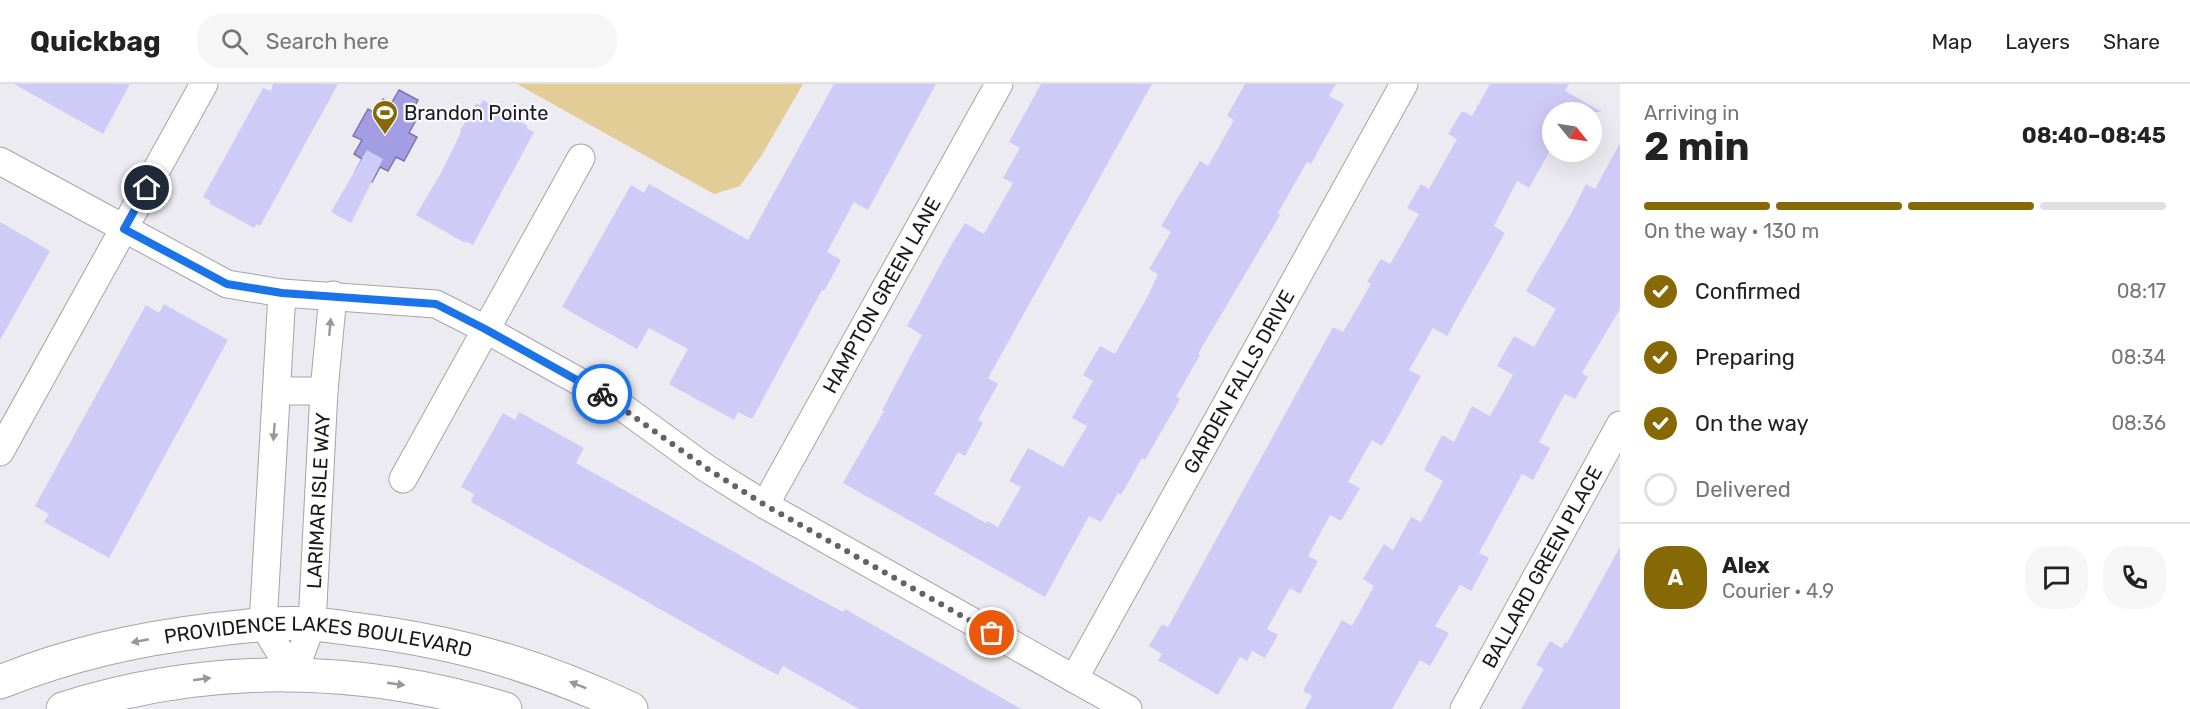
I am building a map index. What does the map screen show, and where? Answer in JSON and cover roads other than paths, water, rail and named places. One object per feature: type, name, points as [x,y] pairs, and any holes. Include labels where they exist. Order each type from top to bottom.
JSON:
[{"type":"street","points":[[0,452],[204,84]]},
{"type":"street","name":"HAMPTON GREEN LANE","points":[[765,505],[999,84]]},
{"type":"street","name":"GARDEN FALLS DRIVE","points":[[1074,679],[1404,84]]},
{"type":"street","points":[[403,478],[581,158]]},
{"type":"street","points":[[0,161],[227,284],[282,293],[436,304],[614,401],[706,468],[765,505],[1128,709]]},
{"type":"street","points":[[282,293],[263,624],[293,674]]},
{"type":"street","name":"LARIMAR ISLE WAY","points":[[293,674],[312,624],[324,391],[333,295]]},
{"type":"street","points":[[277,391],[324,391]]},
{"type":"street","name":"BALLARD GREEN PLACE","points":[[1464,709],[1620,425]]},
{"type":"street","name":"PROVIDENCE LAKES BOULEVARD","points":[[0,682],[39,666],[99,649],[148,639],[263,624],[312,624],[445,643],[491,655],[584,687],[631,709]]},
{"type":"street","name":"PROVIDENCE LAKES BOULEVARD","points":[[63,709],[97,698],[155,685],[212,677],[293,674],[424,688],[505,709]]},
{"type":"place","name":"Brandon Pointe","points":[[385,136]]}]
